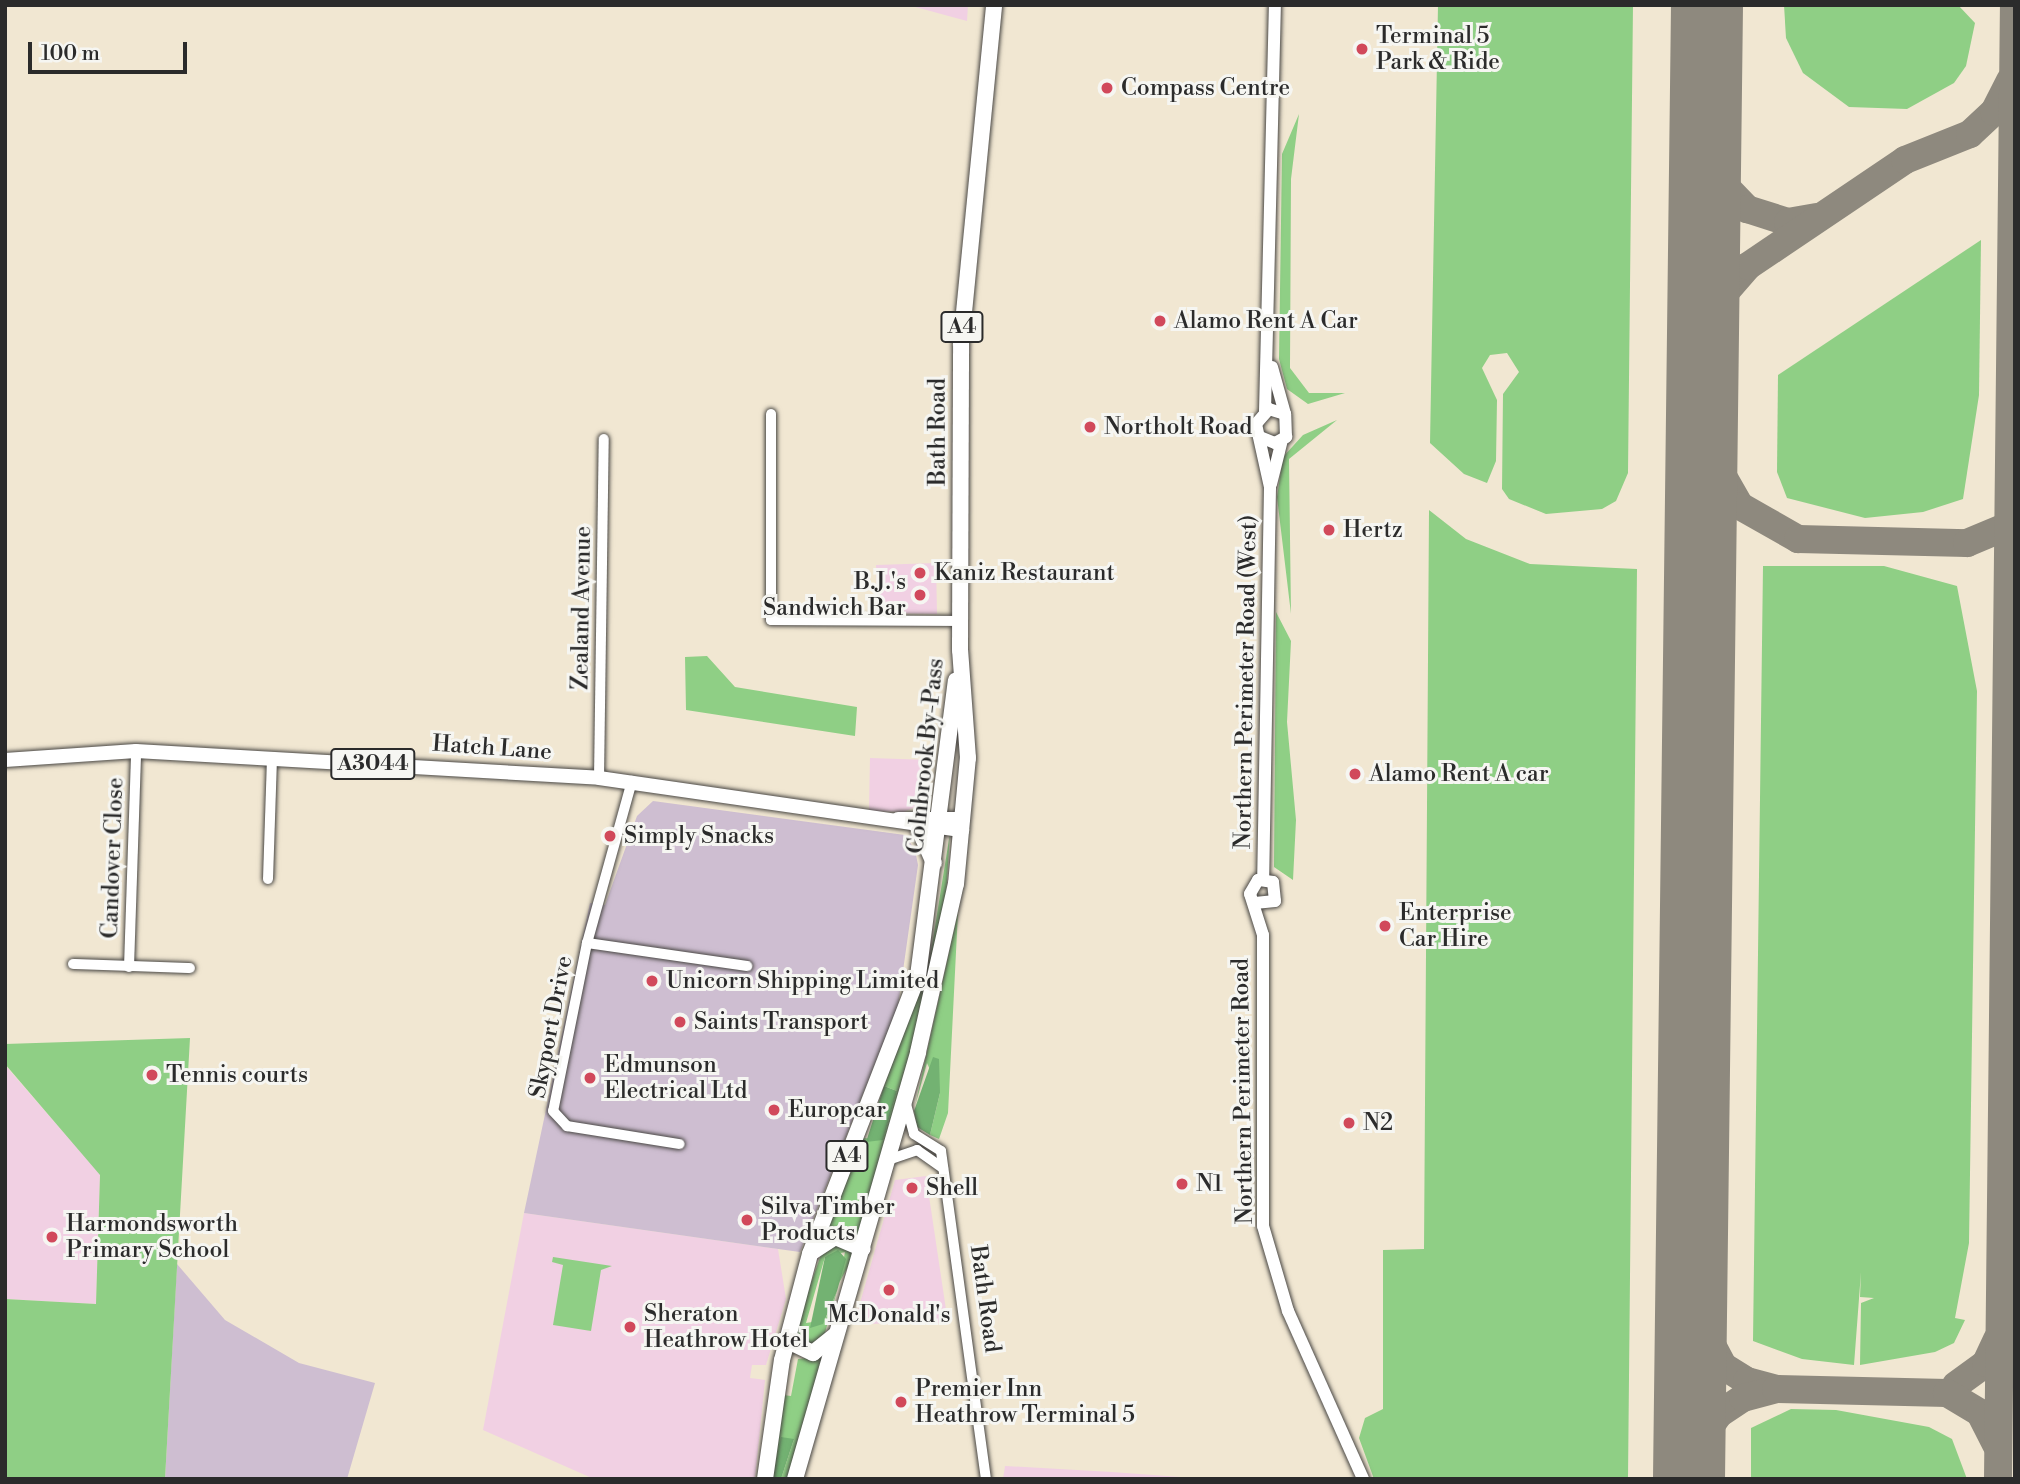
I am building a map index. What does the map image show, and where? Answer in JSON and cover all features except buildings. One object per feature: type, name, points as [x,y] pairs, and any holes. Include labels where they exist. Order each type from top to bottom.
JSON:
[{"type":"highway","name":"Bath Road","points":[[960,650],[965,261],[994,5]]},
{"type":"highway","name":"Colnbrook By-Pass","points":[[765,1479],[786,1340],[810,1254],[908,1012],[936,869],[960,650]]},
{"type":"highway","name":"Colnbrook By-Pass","points":[[795,1479],[888,1160],[950,918],[962,824],[968,742],[960,650]]},
{"type":"highway","points":[[918,827],[936,869]]},
{"type":"highway","points":[[810,1254],[835,1237],[863,1249]]},
{"type":"highway","points":[[786,1340],[813,1353],[839,1330]]},
{"type":"main road","name":"Hatch Lane","points":[[5,760],[136,751],[599,778],[918,827],[942,822]]},
{"type":"main road","name":"Hatch Lane","points":[[890,821],[962,824]]},
{"type":"street","points":[[1270,352],[1290,429],[1282,440],[1260,437],[1256,424],[1265,411],[1270,352],[1275,5]]},
{"type":"street","points":[[1265,411],[1285,414]]},
{"type":"street","points":[[771,414],[771,620],[960,621]]},
{"type":"street","name":"Northern Perimeter Road (West)","points":[[1260,437],[1270,487],[1263,878]]},
{"type":"street","name":"Zealand Avenue","points":[[599,778],[604,439]]},
{"type":"street","name":"Northern Perimeter Road (West)","points":[[1270,487],[1282,440]]},
{"type":"street","name":"Candover Close","points":[[129,967],[136,751]]},
{"type":"street","points":[[268,879],[272,757]]},
{"type":"street","name":"Skyport Drive","points":[[632,781],[587,943],[553,1111],[567,1126],[680,1144]]},
{"type":"street","points":[[1263,878],[1276,886],[1270,905],[1255,903],[1251,888],[1263,878]]},
{"type":"street","name":"Northern Perimeter Road","points":[[1255,903],[1263,935]]},
{"type":"street","name":"Northern Perimeter Road","points":[[1270,905],[1263,935],[1263,1226],[1287,1311],[1363,1479]]},
{"type":"street","name":"Skyport Drive","points":[[587,943],[747,965]]},
{"type":"street","name":"Candover Close","points":[[73,964],[190,968]]},
{"type":"street","name":"Bath Road","points":[[905,1096],[914,1134],[937,1145],[943,1168],[986,1479]]},
{"type":"street","points":[[888,1160],[917,1150],[943,1168]]},
{"type":"shaded area","points":[[908,5],[968,5],[967,21]]},
{"type":"shaded area","points":[[936,563],[937,614],[877,613],[876,565]]},
{"type":"shaded area","points":[[870,758],[931,760],[928,801],[904,812],[869,811]]},
{"type":"shaded area","points":[[653,801],[905,835],[915,850],[918,865],[898,1006],[800,1252],[524,1213],[590,903],[605,905],[637,816]]},
{"type":"shaded area","name":"Harmondsworth Primary School","points":[[5,1065],[100,1174],[96,1304],[5,1299]]},
{"type":"shaded area","points":[[926,1176],[948,1323],[854,1324],[895,1180]]},
{"type":"shaded area","points":[[524,1213],[778,1249],[786,1299],[766,1365],[752,1365],[750,1378],[765,1380],[755,1479],[594,1479],[483,1430]]},
{"type":"shaded area","points":[[177,1264],[225,1320],[299,1363],[375,1383],[347,1479],[165,1479]]},
{"type":"shaded area","points":[[1005,1466],[1112,1472],[1208,1479],[1003,1479]]},
{"type":"green space","points":[[1438,5],[1633,5],[1628,473],[1616,501],[1602,509],[1546,514],[1509,499],[1502,489],[1503,394],[1519,372],[1507,353],[1490,355],[1482,368],[1497,400],[1496,461],[1487,483],[1464,474],[1430,443]]},
{"type":"green space","points":[[1784,5],[1958,5],[1975,23],[1966,66],[1954,83],[1907,109],[1849,107],[1803,73],[1786,38]]},
{"type":"green space","points":[[1299,114],[1291,179],[1290,368],[1309,393],[1345,393],[1308,404],[1287,389],[1279,359],[1282,154]]},
{"type":"green space","points":[[1981,240],[1979,395],[1963,499],[1923,512],[1865,518],[1787,498],[1777,472],[1778,375]]},
{"type":"green space","points":[[1337,420],[1289,459],[1291,614],[1277,497],[1283,457],[1303,435]]},
{"type":"green space","points":[[1429,510],[1466,539],[1530,564],[1637,569],[1628,1479],[1374,1479],[1359,1438],[1365,1418],[1383,1409],[1383,1250],[1424,1249]]},
{"type":"green space","points":[[1763,566],[1884,566],[1957,586],[1977,691],[1969,1243],[1955,1318],[1965,1320],[1954,1343],[1935,1352],[1860,1365],[1861,1303],[1874,1298],[1860,1297],[1861,1272],[1854,1365],[1802,1359],[1753,1341]]},
{"type":"green space","points":[[1276,612],[1291,641],[1287,722],[1296,820],[1293,880],[1274,867]]},
{"type":"green space","points":[[707,656],[735,687],[857,707],[855,736],[686,710],[685,657]]},
{"type":"green space","points":[[950,833],[945,912],[925,1000],[858,1236],[839,1228],[824,1232],[862,1138],[883,1139],[897,1091],[884,1086],[930,958]]},
{"type":"green space","points":[[958,912],[948,1113],[939,1139],[930,1135],[940,1093],[927,1063],[915,1106]]},
{"type":"green space","points":[[190,1038],[165,1479],[5,1479],[5,1299],[96,1304],[100,1175],[5,1064],[5,1044]]},
{"type":"green space","points":[[933,1057],[939,1059],[940,1093],[930,1135],[917,1127],[914,1111]]},
{"type":"green space","points":[[884,1086],[897,1091],[883,1140],[866,1142]]},
{"type":"green space","points":[[831,1242],[853,1251],[850,1263],[839,1283],[845,1252],[825,1257],[806,1323],[825,1320],[837,1291],[824,1336],[818,1345],[797,1343],[795,1328],[822,1252]]},
{"type":"green space","points":[[838,1250],[846,1259],[837,1291],[823,1324],[810,1328],[825,1257]]},
{"type":"green space","points":[[553,1257],[612,1266],[601,1270],[591,1331],[553,1325],[563,1265],[552,1262]]},
{"type":"green space","points":[[824,1356],[789,1479],[781,1479],[794,1439],[773,1474],[783,1395],[791,1396],[798,1359]]},
{"type":"green space","points":[[1791,1409],[1836,1410],[1929,1427],[1952,1439],[1967,1479],[1751,1479],[1751,1428]]},
{"type":"green space","points":[[781,1437],[794,1439],[781,1479],[772,1479]]},
{"type":"taxiway","points":[[1998,1479],[2014,5]]},
{"type":"taxiway","points":[[1702,351],[1721,297],[1748,266],[1905,160],[1970,134],[1994,112],[2010,81]]},
{"type":"taxiway","points":[[1705,139],[1723,184],[1747,209],[1788,222],[1817,217]]},
{"type":"taxiway","points":[[1701,438],[1740,506],[1798,539],[1967,543],[2015,523]]},
{"type":"taxiway","points":[[1691,1305],[1723,1366],[1747,1381],[1776,1389]]},
{"type":"taxiway","points":[[1956,1385],[1986,1363],[1997,1339]]},
{"type":"taxiway","points":[[1692,1479],[1700,1441],[1719,1414],[1743,1398],[1776,1389],[1947,1393],[1980,1413],[1996,1444]]},
{"type":"runway","points":[[1689,1479],[1707,5]]},
{"type":"place","name":"Terminal 5 Park & Ride","points":[[1362,49]]},
{"type":"place","name":"Compass Centre","points":[[1107,88]]},
{"type":"place","name":"Alamo Rent A Car","points":[[1160,321]]},
{"type":"place","name":"Northolt Road","points":[[1090,427]]},
{"type":"place","name":"Hertz","points":[[1329,530]]},
{"type":"place","name":"Kaniz Restaurant","points":[[920,573]]},
{"type":"place","name":"B.J.'s Sandwich Bar","points":[[920,595]]},
{"type":"place","name":"Alamo Rent A car","points":[[1355,774]]},
{"type":"place","name":"Simply Snacks","points":[[610,836]]},
{"type":"place","name":"Enterprise Car Hire","points":[[1385,926]]},
{"type":"place","name":"Unicorn Shipping Limited","points":[[652,981]]},
{"type":"place","name":"Saints Transport","points":[[680,1022]]},
{"type":"place","name":"Tennis courts","points":[[152,1075]]},
{"type":"place","name":"Edmunson Electrical Ltd","points":[[590,1078]]},
{"type":"place","name":"Europcar","points":[[774,1110]]},
{"type":"place","name":"N2","points":[[1349,1123]]},
{"type":"place","name":"N1","points":[[1182,1184]]},
{"type":"place","name":"Shell","points":[[912,1188]]},
{"type":"place","name":"Silva Timber Products","points":[[747,1220]]},
{"type":"place","name":"Harmondsworth Primary School","points":[[52,1237]]},
{"type":"place","name":"McDonald's","points":[[889,1290]]},
{"type":"place","name":"Sheraton Heathrow Hotel","points":[[630,1327]]},
{"type":"place","name":"Premier Inn Heathrow Terminal 5","points":[[901,1402]]}]
